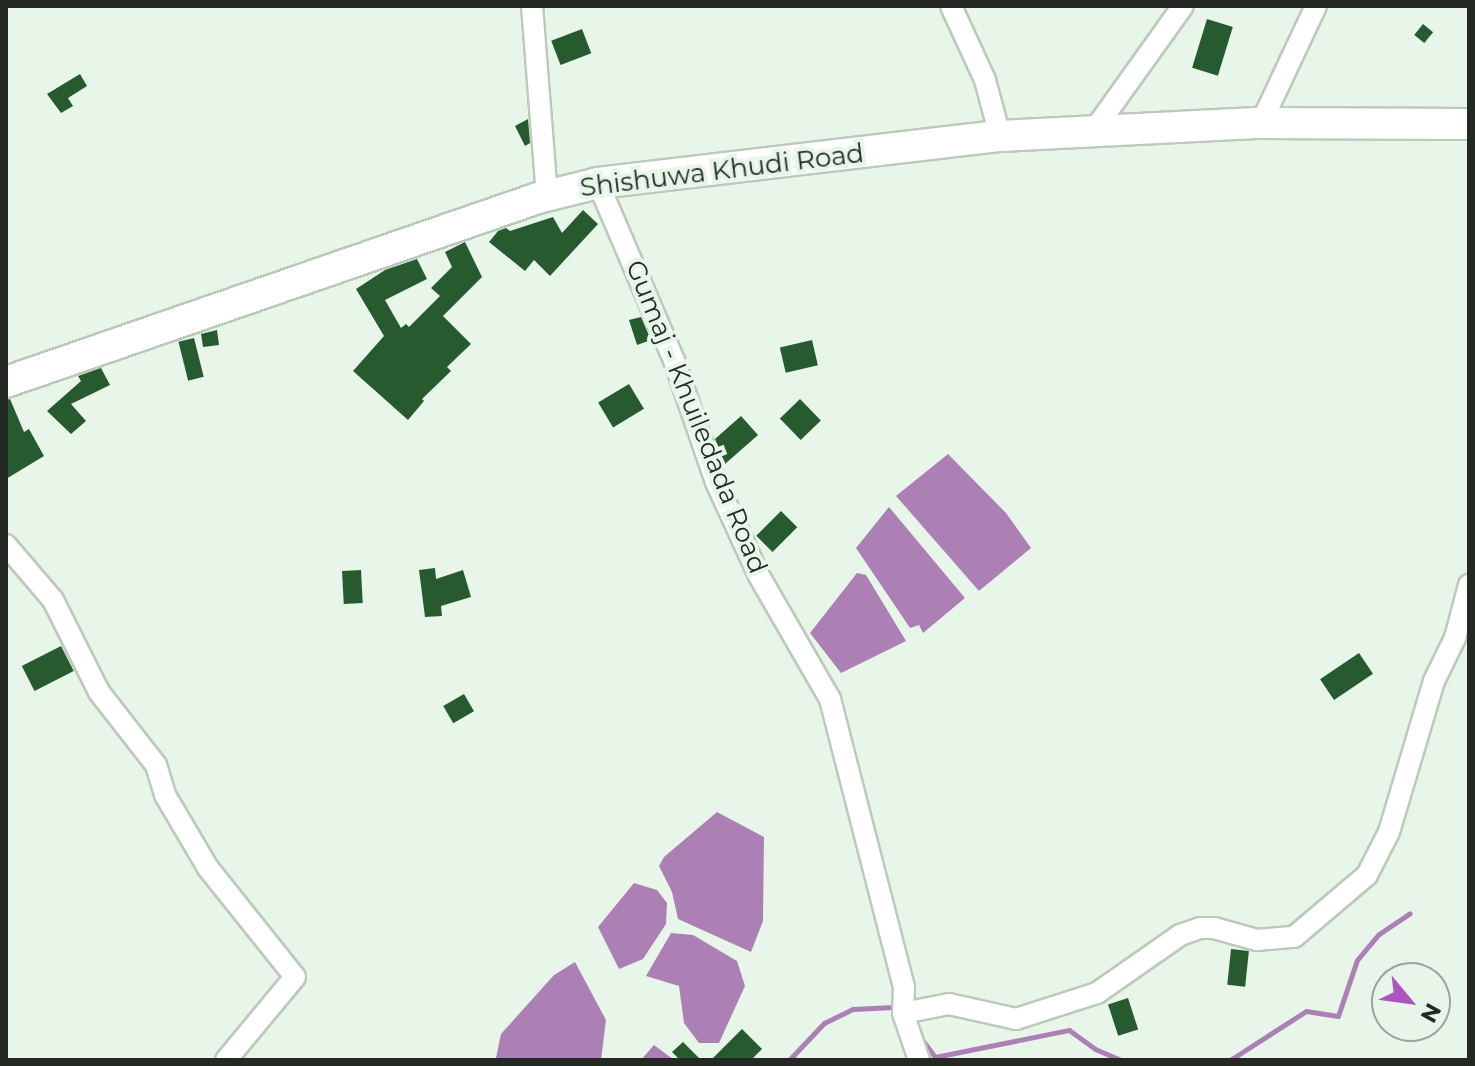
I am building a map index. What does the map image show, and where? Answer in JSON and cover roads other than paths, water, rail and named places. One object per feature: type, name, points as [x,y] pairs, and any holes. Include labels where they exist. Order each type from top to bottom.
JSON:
[{"type":"main road","name":"Shishuwa Khudi Road","points":[[6,382],[547,195],[598,183],[1000,136],[1261,123],[1469,124]]},
{"type":"street","points":[[532,6],[547,195]]},
{"type":"street","points":[[951,6],[985,80],[1000,136]]},
{"type":"street","points":[[1092,133],[1183,6]]},
{"type":"street","points":[[1261,123],[1316,6]]},
{"type":"street","name":"Gumaj - Khuiledada Road","points":[[598,183],[675,363],[716,482],[759,576],[830,699],[904,987],[903,1013],[919,1060]]},
{"type":"street","points":[[6,545],[53,600],[99,692],[156,765],[165,795],[208,868],[295,977],[226,1060]]},
{"type":"street","points":[[903,1013],[949,1004],[1016,1019],[1097,993],[1180,935],[1200,928],[1214,928],[1257,940],[1294,937],[1367,875],[1389,832],[1434,681],[1455,638],[1469,585]]},
{"type":"waterway","points":[[1230,1060],[1306,1011],[1338,1016],[1357,960],[1379,934],[1410,913]]},
{"type":"waterway","points":[[789,1060],[824,1023],[853,1009],[893,1007]]},
{"type":"waterway","points":[[920,1037],[935,1057],[1069,1030],[1095,1049],[1121,1060]]}]
